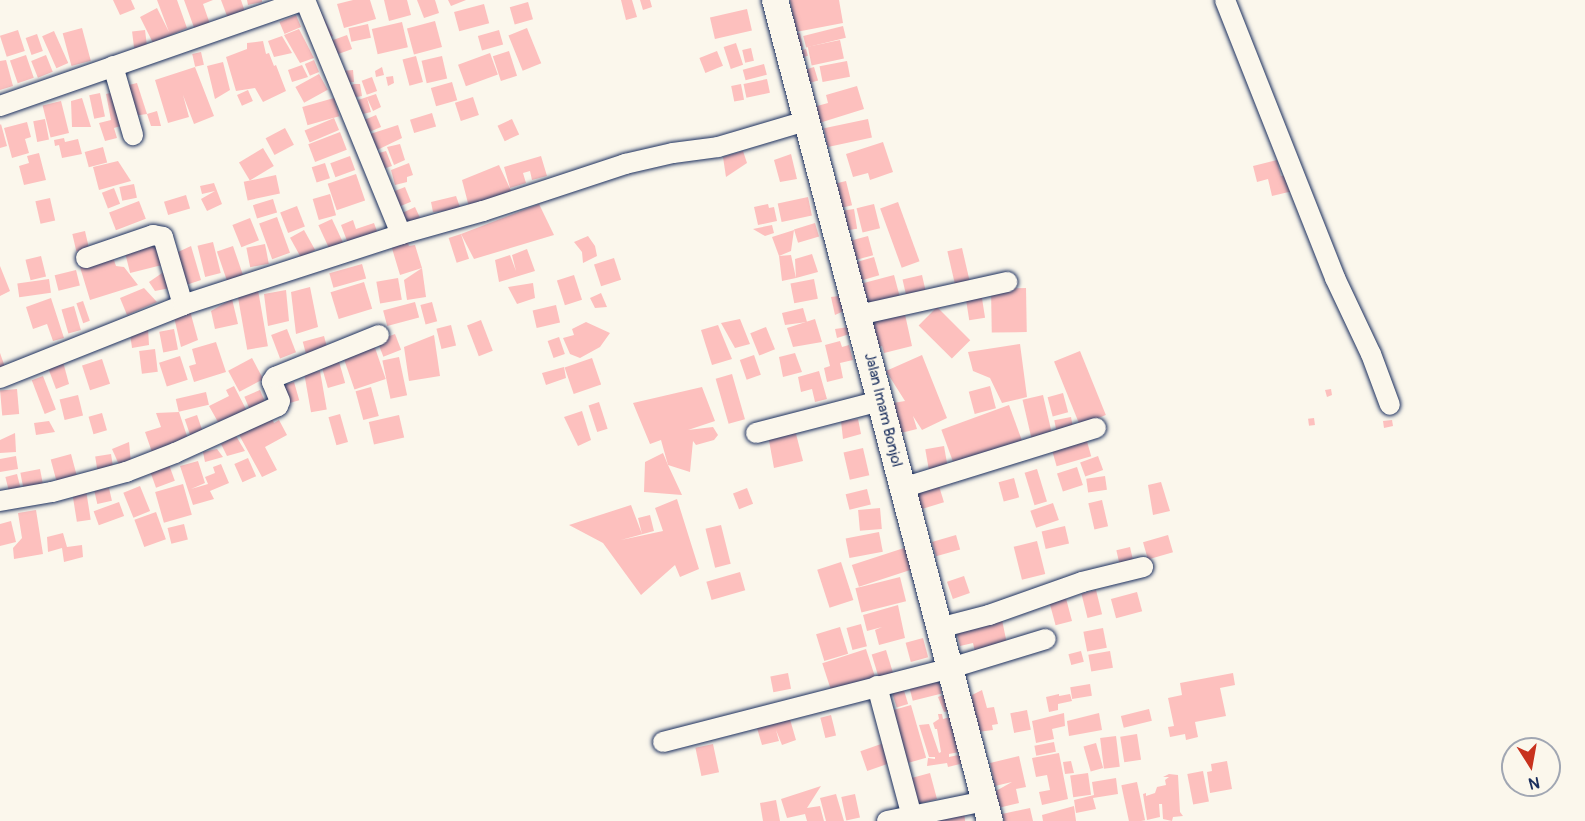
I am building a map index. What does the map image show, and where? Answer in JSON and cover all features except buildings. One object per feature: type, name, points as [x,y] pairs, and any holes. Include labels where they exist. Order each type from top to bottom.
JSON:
[{"type":"main road","name":"Jalan Imam Bonjol","points":[[775,0],[988,811]]},
{"type":"street","points":[[0,106],[304,0],[401,234]]},
{"type":"street","points":[[1225,0],[1335,278],[1371,354],[1390,405]]},
{"type":"street","points":[[113,66],[133,135]]},
{"type":"street","points":[[0,378],[183,305],[401,234],[483,211],[625,164],[674,153],[718,147],[806,121]]},
{"type":"street","points":[[86,258],[153,235],[163,237],[183,305]]},
{"type":"street","points":[[858,315],[1007,282]]},
{"type":"street","points":[[0,501],[52,492],[126,472],[185,449],[278,406],[280,401],[272,382],[275,377],[379,335]]},
{"type":"street","points":[[756,433],[880,400]]},
{"type":"street","points":[[902,488],[1096,428]]},
{"type":"street","points":[[939,628],[989,615],[1082,582],[1143,567]]},
{"type":"street","points":[[663,742],[951,668],[1046,639]]},
{"type":"street","points":[[877,686],[912,816]]},
{"type":"street","points":[[887,821],[912,816],[988,811]]}]
